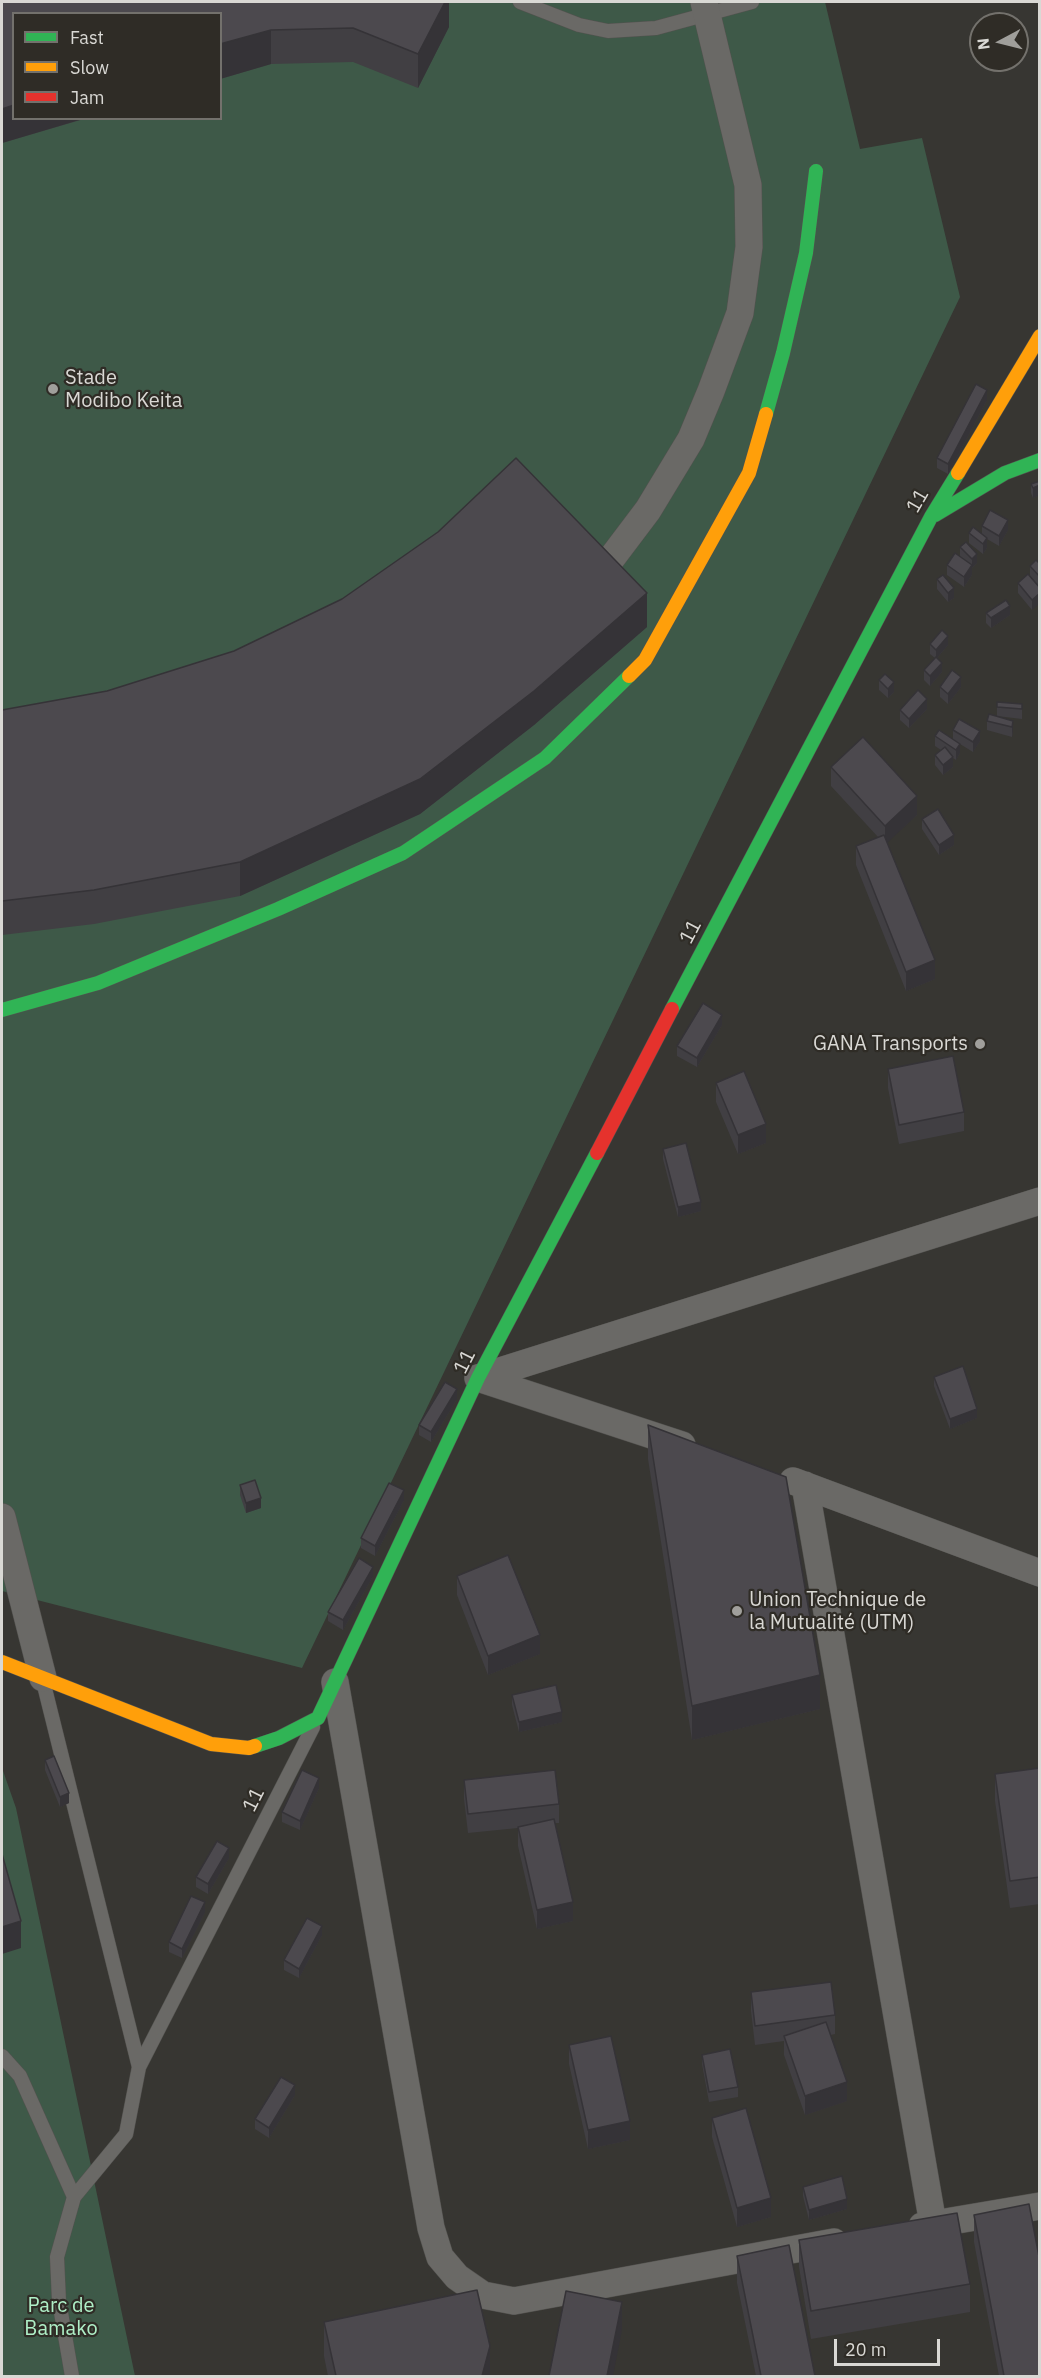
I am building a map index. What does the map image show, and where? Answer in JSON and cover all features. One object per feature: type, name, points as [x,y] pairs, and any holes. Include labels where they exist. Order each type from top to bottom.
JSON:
[{"type":"street","points":[[608,563],[648,510],[691,439],[740,312],[749,247],[748,185],[706,9]]},
{"type":"street","points":[[2,1010],[98,983],[278,909],[403,853],[545,758],[645,660],[749,473],[783,353],[806,253],[816,171]]},
{"type":"street","name":"11","points":[[318,1718],[478,1378],[931,517],[1040,336]]},
{"type":"street","points":[[931,517],[1005,473],[1040,460]]},
{"type":"street","points":[[478,1378],[1040,1201]]},
{"type":"street","points":[[478,1378],[704,1452]]},
{"type":"street","points":[[771,1474],[1040,1573]]},
{"type":"street","points":[[805,1485],[933,2224]]},
{"type":"street","points":[[2,1517],[43,1678]]},
{"type":"street","points":[[2,1662],[211,1744],[249,1748],[279,1738],[318,1718]]},
{"type":"street","points":[[335,1682],[431,2228],[440,2257],[457,2277],[483,2295],[514,2301],[864,2237]]},
{"type":"street","points":[[898,2230],[1040,2206]]},
{"type":"lane","points":[[520,2],[579,25],[608,31],[656,28],[706,9],[752,2]]},
{"type":"lane","points":[[43,1678],[140,2067],[126,2134],[74,2198],[57,2257],[59,2301],[72,2376]]},
{"type":"lane","name":"11","points":[[140,2067],[318,1718]]},
{"type":"lane","points":[[2,2056],[20,2076],[74,2198]]},
{"type":"green space","points":[[2,2],[825,2],[860,149],[922,138],[960,297],[302,1668],[2,1591]]},
{"type":"green space","name":"Parc de Bamako","points":[[2,1768],[16,1808],[135,2376],[2,2376]]},
{"type":"building","points":[[2,2],[445,2],[418,54],[353,28],[271,30],[222,43],[222,12],[12,12],[12,106],[2,109]]},
{"type":"building","points":[[976,384],[987,390],[948,464],[937,458]]},
{"type":"building","points":[[516,458],[647,593],[534,691],[420,779],[240,862],[94,890],[2,901],[2,710],[107,691],[234,651],[342,599],[438,532]]},
{"type":"building","points":[[1040,481],[1040,485],[1033,488],[1031,484]]},
{"type":"building","points":[[990,510],[1008,520],[999,536],[982,526]]},
{"type":"building","points":[[973,527],[987,538],[983,544],[969,533]]},
{"type":"building","points":[[966,542],[977,554],[972,559],[960,547]]},
{"type":"building","points":[[955,553],[972,565],[964,577],[947,565]]},
{"type":"building","points":[[1036,560],[1040,564],[1040,577],[1030,566]]},
{"type":"building","points":[[1028,574],[1040,588],[1040,593],[1032,600],[1018,583]]},
{"type":"building","points":[[943,575],[954,588],[948,593],[937,579]]},
{"type":"building","points":[[1006,600],[1010,606],[991,618],[986,613]]},
{"type":"building","points":[[942,630],[948,636],[936,650],[930,644]]},
{"type":"building","points":[[936,657],[942,663],[930,676],[924,670]]},
{"type":"building","points":[[952,670],[961,677],[948,694],[940,687]]},
{"type":"building","points":[[885,674],[894,682],[888,689],[879,680]]},
{"type":"building","points":[[918,690],[927,699],[909,719],[900,710]]},
{"type":"building","points":[[997,702],[1022,704],[1022,709],[997,707]]},
{"type":"building","points":[[989,714],[1013,721],[1012,727],[987,721]]},
{"type":"building","points":[[959,719],[980,731],[973,742],[953,730]]},
{"type":"building","points":[[939,730],[960,744],[956,750],[935,736]]},
{"type":"building","points":[[863,737],[917,796],[885,826],[831,767]]},
{"type":"building","points":[[945,747],[953,757],[943,765],[935,755]]},
{"type":"building","points":[[938,809],[954,835],[939,845],[922,819]]},
{"type":"building","points":[[884,835],[935,960],[906,972],[856,846]]},
{"type":"building","points":[[703,1003],[722,1015],[697,1058],[677,1046]]},
{"type":"building","points":[[953,1056],[964,1112],[899,1125],[888,1069]]},
{"type":"building","points":[[744,1071],[766,1124],[738,1135],[716,1083]]},
{"type":"building","points":[[686,1143],[701,1202],[678,1207],[663,1149]]},
{"type":"building","points":[[963,1366],[977,1409],[950,1419],[934,1377]]},
{"type":"building","points":[[445,1382],[457,1389],[431,1432],[419,1425]]},
{"type":"building","name":"Union Technique de la Mutualité (UTM)","points":[[648,1425],[786,1477],[820,1675],[692,1706]]},
{"type":"building","points":[[255,1480],[261,1498],[246,1503],[240,1485]]},
{"type":"building","points":[[389,1483],[404,1490],[375,1546],[361,1538]]},
{"type":"building","points":[[508,1555],[540,1635],[488,1656],[457,1576]]},
{"type":"building","points":[[359,1558],[373,1567],[343,1620],[328,1612]]},
{"type":"building","points":[[556,1685],[562,1712],[519,1722],[512,1695]]},
{"type":"building","points":[[54,1756],[69,1793],[60,1797],[45,1760]]},
{"type":"building","points":[[1040,1768],[1040,1877],[1010,1881],[995,1774]]},
{"type":"building","points":[[302,1770],[319,1778],[300,1821],[282,1812]]},
{"type":"building","points":[[555,1770],[559,1804],[468,1814],[464,1780]]},
{"type":"building","points":[[554,1819],[573,1902],[537,1910],[518,1827]]},
{"type":"building","points":[[217,1841],[229,1848],[208,1884],[196,1877]]},
{"type":"building","points":[[2,1854],[21,1921],[2,1927]]},
{"type":"building","points":[[191,1896],[205,1902],[182,1949],[169,1942]]},
{"type":"building","points":[[307,1918],[322,1926],[299,1969],[284,1960]]},
{"type":"building","points":[[831,1982],[835,2015],[755,2026],[751,1992]]},
{"type":"building","points":[[826,2022],[847,2082],[805,2096],[784,2036]]},
{"type":"building","points":[[611,2036],[630,2121],[588,2130],[569,2045]]},
{"type":"building","points":[[730,2049],[738,2087],[709,2092],[702,2055]]},
{"type":"building","points":[[281,2077],[295,2085],[269,2128],[255,2119]]},
{"type":"building","points":[[746,2108],[771,2198],[737,2208],[712,2118]]},
{"type":"building","points":[[842,2176],[847,2199],[809,2210],[803,2187]]},
{"type":"building","points":[[1029,2204],[1040,2262],[1040,2376],[1004,2376],[974,2215]]},
{"type":"building","points":[[957,2213],[970,2284],[811,2311],[799,2240]]},
{"type":"building","points":[[789,2245],[815,2376],[761,2376],[737,2256]]},
{"type":"building","points":[[477,2290],[490,2346],[482,2376],[336,2376],[324,2322]]},
{"type":"building","points":[[566,2291],[622,2302],[607,2376],[549,2376]]},
{"type":"traffic: fast","points":[[766,414],[806,253],[816,171]]},
{"type":"traffic: fast","points":[[935,515],[1005,473],[1040,460]]},
{"type":"traffic: fast","points":[[672,1009],[931,517],[958,473]]},
{"type":"traffic: fast","points":[[2,1010],[98,983],[278,909],[403,853],[545,758],[629,676]]},
{"type":"traffic: fast","points":[[255,1746],[279,1738],[318,1718],[478,1378],[597,1153]]},
{"type":"traffic: slow","points":[[958,473],[1040,336]]},
{"type":"traffic: slow","points":[[629,676],[645,660],[749,473],[766,414]]},
{"type":"traffic: slow","points":[[2,1662],[211,1744],[249,1748],[255,1746]]},
{"type":"traffic: jam","points":[[597,1153],[672,1009]]},
{"type":"place","name":"Stade Modibo Keita","points":[[53,389]]},
{"type":"place","name":"GANA Transports","points":[[980,1044]]},
{"type":"place","name":"Union Technique de la Mutualité (UTM)","points":[[737,1611]]}]
